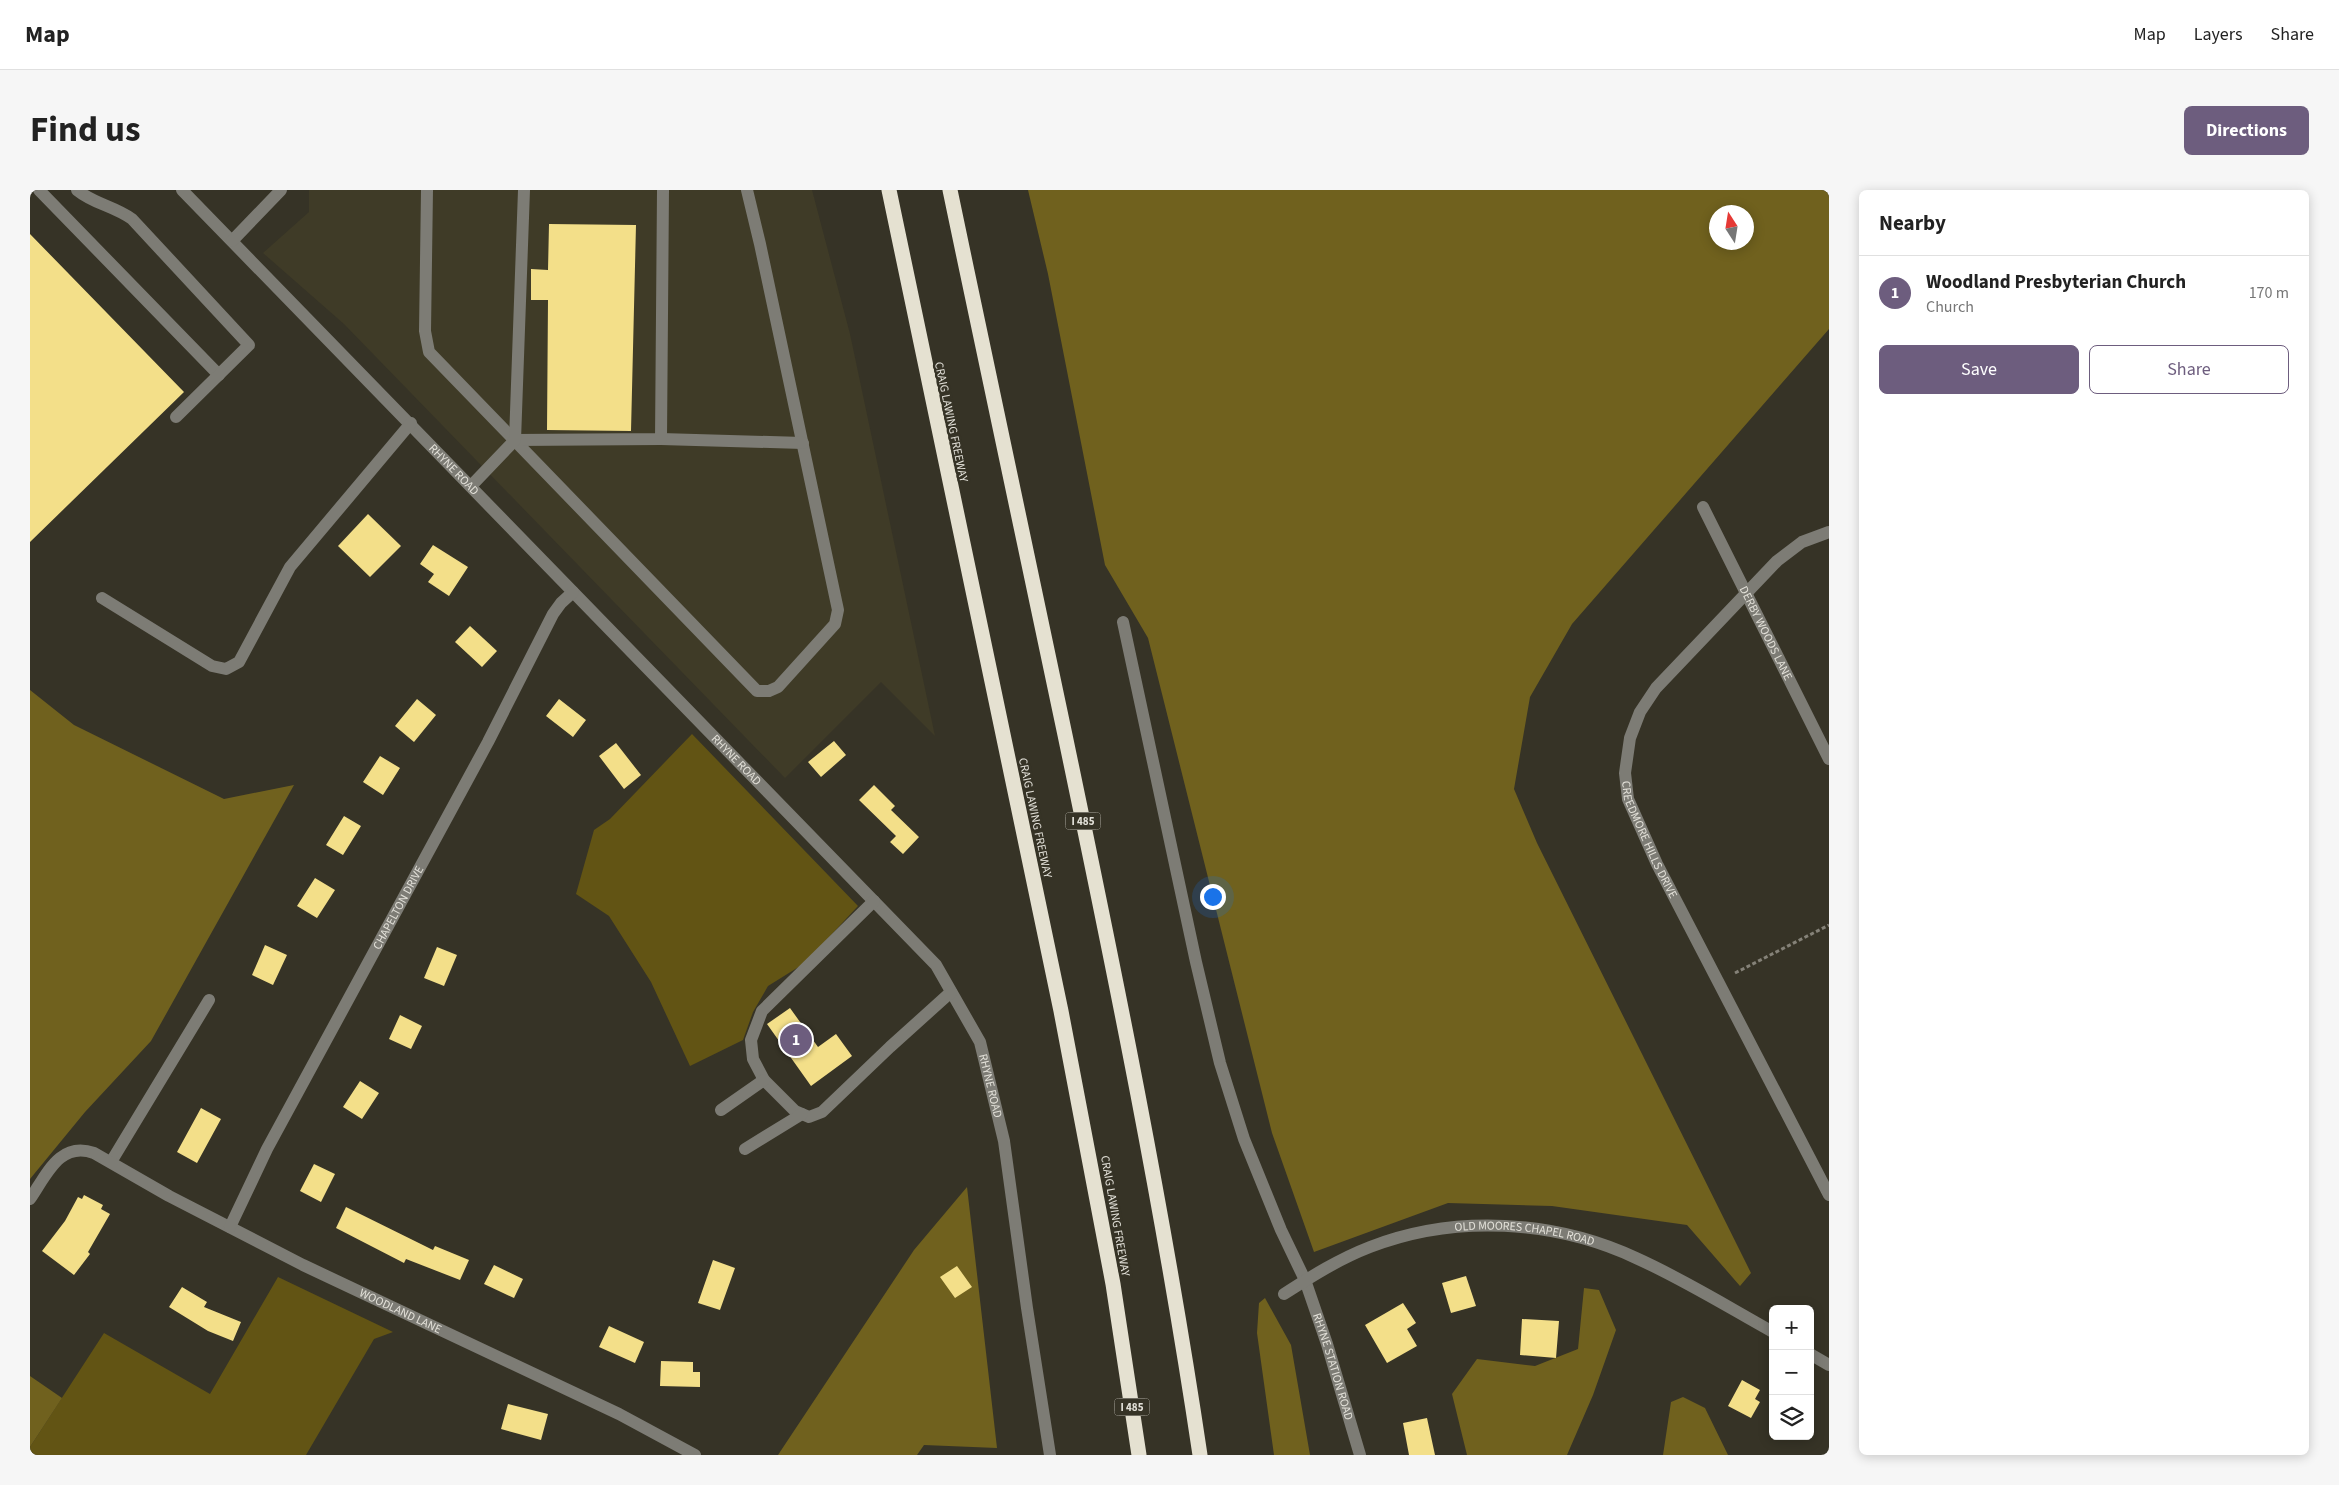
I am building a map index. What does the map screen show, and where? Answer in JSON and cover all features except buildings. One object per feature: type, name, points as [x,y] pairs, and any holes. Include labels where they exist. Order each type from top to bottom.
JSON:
[{"type":"highway","name":"CRAIG LAWING FREEWAY","points":[[889,190],[1061,1011],[1113,1284],[1139,1455]]},
{"type":"highway","name":"I 485","points":[[950,190],[1120,999],[1155,1179],[1183,1340],[1200,1455]]},
{"type":"street","points":[[39,190],[219,374]]},
{"type":"street","points":[[77,190],[95,203],[122,211],[132,219],[249,345],[176,417]]},
{"type":"street","name":"RHYNE ROAD","points":[[182,190],[411,423],[936,965],[980,1042],[1004,1141],[1026,1308],[1050,1455]]},
{"type":"street","points":[[232,241],[281,190]]},
{"type":"street","points":[[427,190],[425,331],[429,352],[757,691],[768,691],[778,687],[835,624],[838,610],[751,200],[747,190]]},
{"type":"street","points":[[471,486],[515,440],[524,190]]},
{"type":"street","points":[[661,439],[663,190]]},
{"type":"street","points":[[102,598],[212,666],[226,669],[239,662],[290,567],[411,423]]},
{"type":"street","points":[[515,440],[661,439],[803,444]]},
{"type":"street","name":"DERBY WOODS LANE","points":[[1703,507],[1829,760]]},
{"type":"street","name":"CREEDMORE HILLS DRIVE","points":[[1829,532],[1802,542],[1777,561],[1746,596],[1656,688],[1640,712],[1630,738],[1624,774],[1628,799],[1657,864],[1829,1195]]},
{"type":"street","name":"CHAPELTON DRIVE","points":[[230,1227],[272,1140],[488,742],[553,614],[573,592]]},
{"type":"street","name":"RHYNE STATION ROAD","points":[[1124,622],[1194,953],[1220,1063],[1244,1139],[1281,1230],[1305,1280],[1327,1344],[1360,1455]]},
{"type":"street","points":[[874,901],[762,1011],[751,1040],[753,1059],[764,1080],[789,1106],[802,1114],[809,1117],[822,1112],[951,992]]},
{"type":"street","points":[[111,1162],[209,1000]]},
{"type":"street","points":[[721,1110],[764,1080]]},
{"type":"street","points":[[745,1149],[802,1114]]},
{"type":"street","name":"WOODLAND LANE","points":[[30,1199],[58,1159],[66,1152],[82,1148],[111,1162],[169,1196],[303,1265],[619,1414],[695,1455]]},
{"type":"street","name":"OLD MOORES CHAPEL ROAD","points":[[1284,1294],[1343,1258],[1371,1246],[1420,1232],[1470,1226],[1530,1228],[1577,1237],[1635,1257],[1769,1330]]},
{"type":"street","points":[[1814,1356],[1829,1365]]},
{"type":"path","points":[[1735,973],[1829,925]]},
{"type":"shaded area","points":[[309,190],[812,190],[850,334],[935,736],[881,682],[785,778],[344,324],[263,253],[309,212]]},
{"type":"shaded area","points":[[1028,190],[1829,190],[1829,329],[1572,624],[1530,697],[1514,789],[1537,843],[1751,1273],[1740,1286],[1687,1225],[1552,1206],[1448,1203],[1314,1252],[1272,1133],[1148,638],[1105,565],[1048,274]]},
{"type":"shaded area","points":[[30,690],[74,725],[224,799],[294,785],[151,1041],[85,1112],[30,1179]]},
{"type":"shaded area","points":[[692,734],[858,906],[805,963],[768,986],[753,1012],[743,1040],[690,1066],[651,982],[609,916],[576,894],[594,830],[610,819]]},
{"type":"shaded area","points":[[967,1187],[997,1448],[924,1445],[917,1455],[778,1455],[914,1250]]},
{"type":"shaded area","points":[[278,1277],[393,1332],[374,1339],[306,1455],[30,1455],[30,1447],[104,1333],[210,1394]]},
{"type":"shaded area","points":[[1584,1288],[1599,1290],[1616,1330],[1593,1395],[1567,1455],[1467,1455],[1452,1394],[1477,1359],[1535,1366],[1578,1349]]},
{"type":"shaded area","points":[[1265,1298],[1291,1345],[1310,1455],[1274,1455],[1257,1333],[1259,1303]]},
{"type":"shaded area","points":[[30,1376],[62,1398],[30,1447]]},
{"type":"shaded area","points":[[1683,1397],[1705,1408],[1728,1455],[1663,1455],[1671,1402]]},
{"type":"place","name":"Woodland Presbyterian Church","points":[[796,1040]]}]
